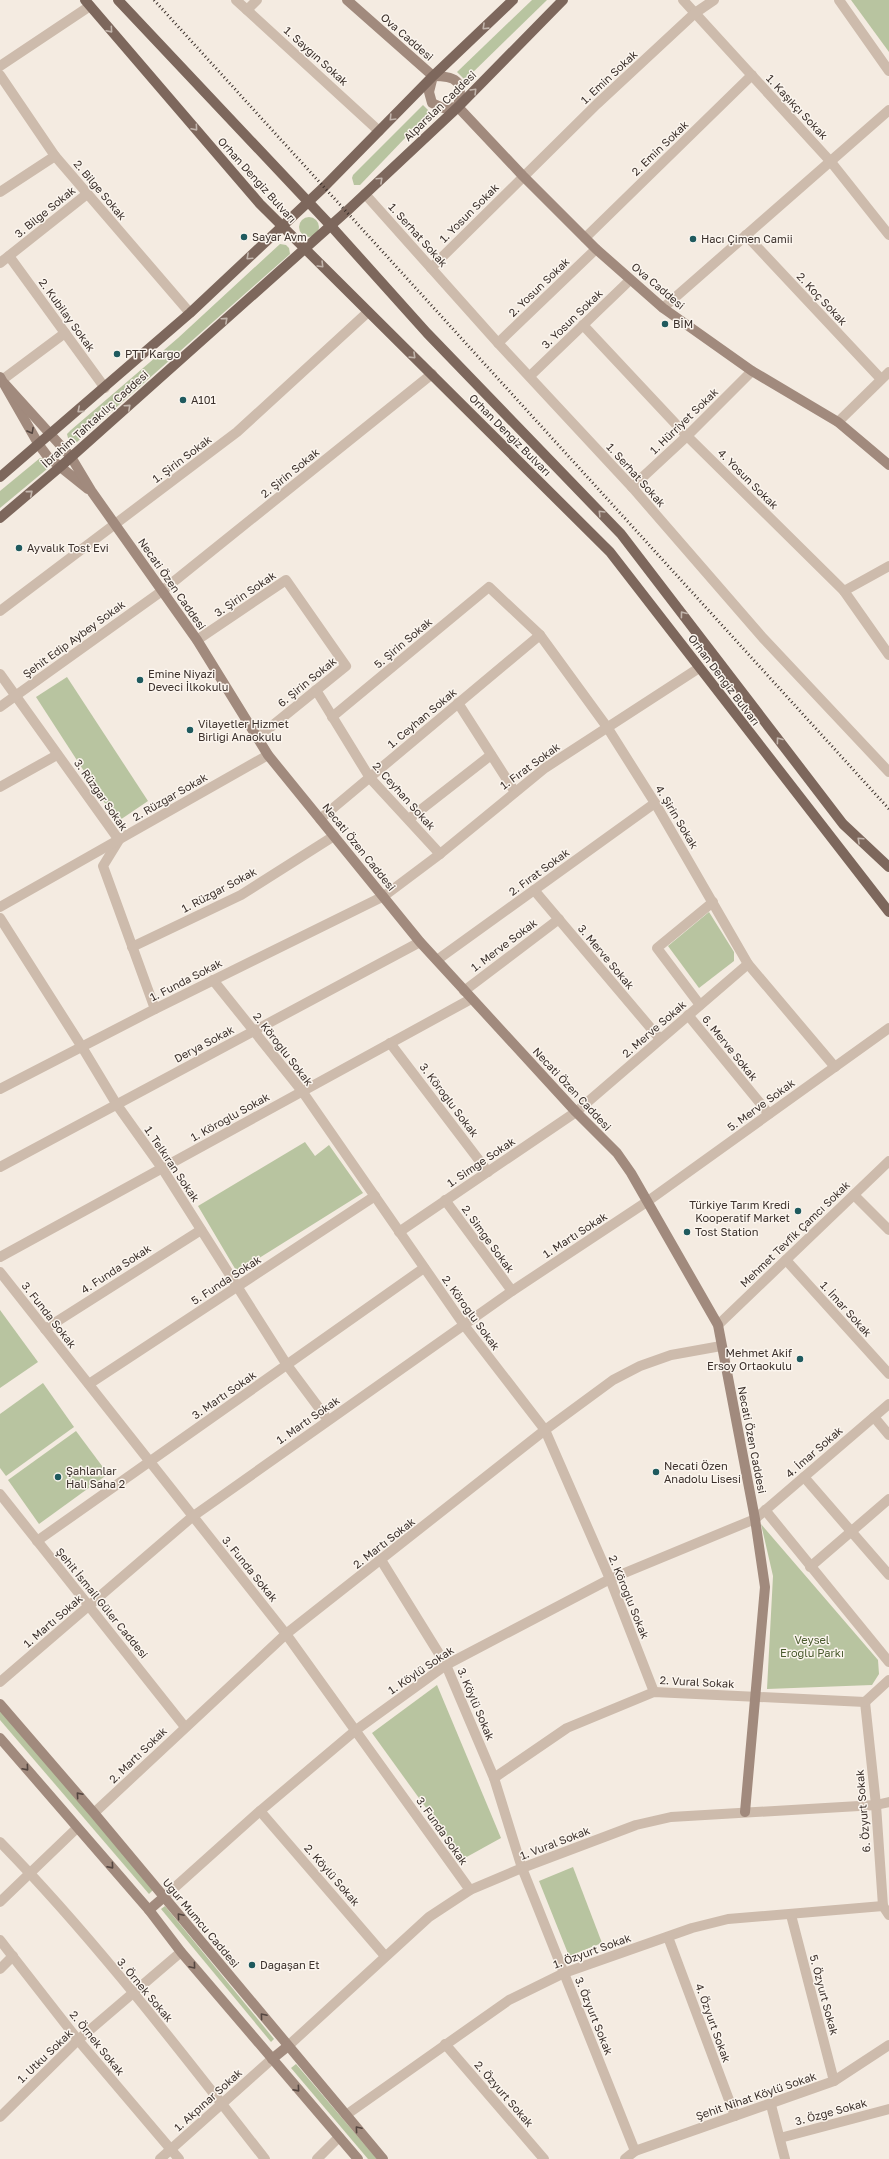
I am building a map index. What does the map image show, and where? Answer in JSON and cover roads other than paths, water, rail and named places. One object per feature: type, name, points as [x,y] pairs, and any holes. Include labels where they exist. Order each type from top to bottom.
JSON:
[{"type":"main road","name":"Orhan Dengiz Bulvarı","points":[[118,0],[331,226],[427,333],[621,534],[843,824],[889,867]]},
{"type":"main road","points":[[308,202],[433,76],[513,0]]},
{"type":"main road","name":"Alparslan Caddesi","points":[[331,226],[458,107],[563,0]]},
{"type":"main road","name":"Orhan Dengiz Bulvarı","points":[[87,3],[260,204],[610,552],[641,590],[699,668],[889,912]]},
{"type":"main road","name":"İbrahim Tahtakılıç Caddesi","points":[[0,477],[51,435],[190,313],[308,202]]},
{"type":"main road","name":"İbrahim Tahtakılıç Caddesi","points":[[0,518],[60,467],[331,226]]},
{"type":"street","name":"1. Saygın Sokak","points":[[236,0],[379,131]]},
{"type":"street","points":[[247,10],[256,0]]},
{"type":"street","name":"1. Kaşıkçı Sokak","points":[[683,0],[831,162],[889,235]]},
{"type":"street","name":"1. Emin Sokak","points":[[523,176],[695,13],[714,0]]},
{"type":"street","points":[[839,0],[889,71]]},
{"type":"street","name":"Ova Caddesi","points":[[353,2],[433,76],[447,76],[457,81],[461,91],[458,107]]},
{"type":"street","points":[[0,66],[87,3]]},
{"type":"street","name":"2. Bilge Sokak","points":[[0,75],[55,156],[190,313]]},
{"type":"street","name":"2. Emin Sokak","points":[[585,238],[752,75]]},
{"type":"street","name":"Ova Caddesi","points":[[433,76],[429,92],[432,103],[443,108],[458,107]]},
{"type":"street","name":"Ova Caddesi","points":[[458,107],[523,176],[596,249],[663,308],[752,371],[838,422],[889,465]]},
{"type":"street","points":[[663,308],[889,110]]},
{"type":"street","points":[[0,192],[55,156]]},
{"type":"street","name":"1. Yosun Sokak","points":[[431,268],[523,176]]},
{"type":"street","name":"3. Bilge Sokak","points":[[0,263],[87,194]]},
{"type":"street","name":"1. Serhat Sokak","points":[[365,194],[498,343],[632,487],[763,638],[889,772]]},
{"type":"street","name":"2. Koç Sokak","points":[[746,235],[881,379]]},
{"type":"street","name":"2. Yosun Sokak","points":[[498,343],[596,249]]},
{"type":"street","name":"2. Kubilay Sokak","points":[[9,256],[105,388]]},
{"type":"street","name":"3. Yosun Sokak","points":[[530,376],[630,280]]},
{"type":"street","name":"1. Şirin Sokak","points":[[0,612],[237,432],[368,312]]},
{"type":"street","name":"4. Yosun Sokak","points":[[583,325],[687,436],[844,591],[889,655]]},
{"type":"street","points":[[2,380],[65,333]]},
{"type":"street","name":"1. Hürriyet Sokak","points":[[632,487],[687,436],[752,371]]},
{"type":"street","points":[[838,422],[889,372]]},
{"type":"street","name":"2. Şirin Sokak","points":[[162,591],[432,374]]},
{"type":"street","name":"Necati Özen Caddesi","points":[[2,380],[39,445],[48,457],[92,492]]},
{"type":"street","name":"Necati Özen Caddesi","points":[[2,380],[71,457],[92,492],[197,640],[268,755],[420,942],[576,1112],[617,1154],[631,1173],[648,1201],[718,1325],[755,1519],[765,1587],[757,1698],[745,1812]]},
{"type":"street","points":[[844,591],[889,566]]},
{"type":"street","name":"3. Şirin Sokak","points":[[197,640],[286,580]]},
{"type":"street","name":"6. Şirin Sokak","points":[[257,738],[346,666],[286,580]]},
{"type":"street","name":"4. Şirin Sokak","points":[[489,588],[540,635],[607,727],[655,803],[748,964],[835,1067]]},
{"type":"street","name":"5. Şirin Sokak","points":[[332,716],[489,588]]},
{"type":"street","name":"Şehit Edip Aybey Sokak","points":[[0,707],[162,591]]},
{"type":"street","name":"1. Ceyhan Sokak","points":[[320,819],[540,635]]},
{"type":"street","name":"1. Fırat Sokak","points":[[384,896],[440,854],[545,768],[699,668]]},
{"type":"street","name":"3. Rüzgar Sokak","points":[[0,674],[119,840],[103,866],[155,1009]]},
{"type":"street","name":"2. Ceyhan Sokak","points":[[316,690],[370,778],[440,854]]},
{"type":"street","points":[[458,704],[515,792]]},
{"type":"street","points":[[0,787],[57,755]]},
{"type":"street","name":"2. Rüzgar Sokak","points":[[0,907],[268,755]]},
{"type":"street","points":[[409,819],[491,755]]},
{"type":"street","name":"2. Fırat Sokak","points":[[437,960],[655,803]]},
{"type":"street","name":"1. Rüzgar Sokak","points":[[132,948],[241,895],[334,836]]},
{"type":"street","name":"3. Merve Sokak","points":[[534,890],[660,1039]]},
{"type":"street","name":"1. Funda Sokak","points":[[0,1089],[155,1009],[384,896]]},
{"type":"street","points":[[700,1005],[657,948],[713,902]]},
{"type":"street","name":"1. Telkıran Sokak","points":[[0,918],[117,1105],[162,1168],[236,1287],[287,1365],[328,1420]]},
{"type":"street","name":"1. Merve Sokak","points":[[464,991],[559,920]]},
{"type":"street","name":"Derya Sokak","points":[[0,1167],[420,942]]},
{"type":"street","name":"2. Merve Sokak","points":[[576,1112],[748,964]]},
{"type":"street","name":"2. Köroğlu Sokak","points":[[213,980],[302,1091],[464,1325],[545,1430],[610,1579],[654,1692]]},
{"type":"street","name":"1. Köroğlu Sokak","points":[[0,1257],[471,999]]},
{"type":"street","name":"6. Merve Sokak","points":[[688,1015],[769,1114]]},
{"type":"street","name":"5. Merve Sokak","points":[[648,1201],[889,1028]]},
{"type":"street","name":"3. Köroğlu Sokak","points":[[390,1043],[488,1172]]},
{"type":"street","name":"1. Simge Sokak","points":[[399,1232],[576,1112]]},
{"type":"street","name":"Mehmet Tevfik Çamcı Sokak","points":[[718,1325],[889,1161]]},
{"type":"street","points":[[854,1195],[889,1230]]},
{"type":"street","name":"5. Funda Sokak","points":[[89,1384],[375,1196]]},
{"type":"street","name":"2. Simge Sokak","points":[[445,1200],[512,1291]]},
{"type":"street","name":"1. Martı Sokak","points":[[0,1682],[192,1517],[512,1291],[648,1201]]},
{"type":"street","name":"4. Funda Sokak","points":[[45,1329],[201,1230]]},
{"type":"street","name":"1. İmar Sokak","points":[[786,1260],[889,1374]]},
{"type":"street","name":"3. Martı Sokak","points":[[37,1541],[424,1268]]},
{"type":"street","name":"3. Funda Sokak","points":[[0,1272],[192,1517],[286,1634],[470,1890]]},
{"type":"street","name":"2. Martı Sokak","points":[[94,1813],[286,1634],[545,1430],[613,1380],[640,1366],[671,1355],[721,1346]]},
{"type":"street","name":"4. İmar Sokak","points":[[755,1519],[889,1404]]},
{"type":"street","points":[[874,1417],[889,1435]]},
{"type":"street","points":[[804,1477],[889,1574]]},
{"type":"street","name":"Şehit İsmail Güler Caddesi","points":[[0,1494],[185,1727]]},
{"type":"street","points":[[810,1566],[889,1499]]},
{"type":"street","points":[[765,1510],[889,1662]]},
{"type":"street","name":"1. Köylü Sokak","points":[[164,1898],[260,1811],[356,1730],[446,1664],[610,1579],[755,1519]]},
{"type":"street","name":"3. Köylü Sokak","points":[[381,1560],[446,1664],[494,1778],[522,1868]]},
{"type":"street","points":[[865,1702],[889,1680]]},
{"type":"street","name":"2. Vural Sokak","points":[[494,1778],[567,1728],[654,1692],[865,1702]]},
{"type":"street","name":"6. Özyurt Sokak","points":[[865,1702],[876,1805],[883,1906],[889,1915]]},
{"type":"street","name":"Uğur Mumcu Caddesi","points":[[0,1704],[94,1813],[383,2159]]},
{"type":"street","points":[[0,1738],[149,1910],[181,1952],[358,2159]]},
{"type":"street","name":"1. Vural Sokak","points":[[288,2046],[429,1917],[470,1890],[522,1868],[643,1824],[671,1817],[876,1805],[889,1802]]},
{"type":"street","name":"2. Köylü Sokak","points":[[260,1811],[385,1956]]},
{"type":"street","points":[[0,1902],[77,1828]]},
{"type":"street","name":"3. Örnek Sokak","points":[[0,1842],[30,1873],[132,1992],[265,2159]]},
{"type":"street","name":"3. Özyurt Sokak","points":[[522,1868],[635,2151]]},
{"type":"street","points":[[149,1910],[164,1898]]},
{"type":"street","name":"1. Özyurt Sokak","points":[[346,2115],[509,2000],[564,1973],[692,1928],[728,1919],[791,1915],[883,1906]]},
{"type":"street","name":"5. Özyurt Sokak","points":[[791,1915],[834,2081]]},
{"type":"street","name":"4. Özyurt Sokak","points":[[668,1937],[734,2116]]},
{"type":"street","name":"2. Örnek Sokak","points":[[0,1940],[78,2040],[179,2159]]},
{"type":"street","name":"1. Utku Sokak","points":[[0,2117],[78,2040],[132,1992],[181,1952]]},
{"type":"street","points":[[0,1969],[13,1956]]},
{"type":"street","name":"2. Özyurt Sokak","points":[[445,2044],[544,2159]]},
{"type":"street","name":"Şehit Nihat Köylü Sokak","points":[[625,2159],[635,2151],[734,2116],[771,2105],[834,2081],[889,2045]]},
{"type":"street","points":[[272,2059],[288,2046]]},
{"type":"street","name":"1. Akpınar Sokak","points":[[160,2159],[272,2059]]},
{"type":"street","points":[[771,2105],[785,2159]]},
{"type":"street","name":"3. Özge Sokak","points":[[780,2138],[889,2109]]},
{"type":"street","points":[[318,2159],[339,2138]]},
{"type":"railway","points":[[154,0],[889,809]]},
{"type":"place","name":"Sayar Avm","points":[[244,237]]},
{"type":"place","name":"Hacı Çimen Camii","points":[[693,239]]},
{"type":"place","name":"BİM","points":[[665,324]]},
{"type":"place","name":"PTT Kargo","points":[[117,354]]},
{"type":"place","name":"A101","points":[[183,400]]},
{"type":"place","name":"Ayvalık Tost Evi","points":[[19,548]]},
{"type":"place","name":"Emine Niyazi Deveci İlkokulu","points":[[140,680]]},
{"type":"place","name":"Vilayetler Hizmet Birliği Anaokulu","points":[[190,730]]},
{"type":"place","name":"Türkiye Tarım Kredi Kooperatif Market","points":[[798,1211]]},
{"type":"place","name":"Tost Station","points":[[687,1232]]},
{"type":"place","name":"Mehmet Akif Ersoy Ortaokulu","points":[[800,1359]]},
{"type":"place","name":"Necati Özen Anadolu Lisesi","points":[[656,1472]]},
{"type":"place","name":"Şahlanlar Halı Saha 2","points":[[58,1477]]},
{"type":"place","name":"Dağaşan Et","points":[[252,1965]]},
{"type":"park label","name":"Veysel Eroğlu Parkı","points":[[812,1646]]}]
